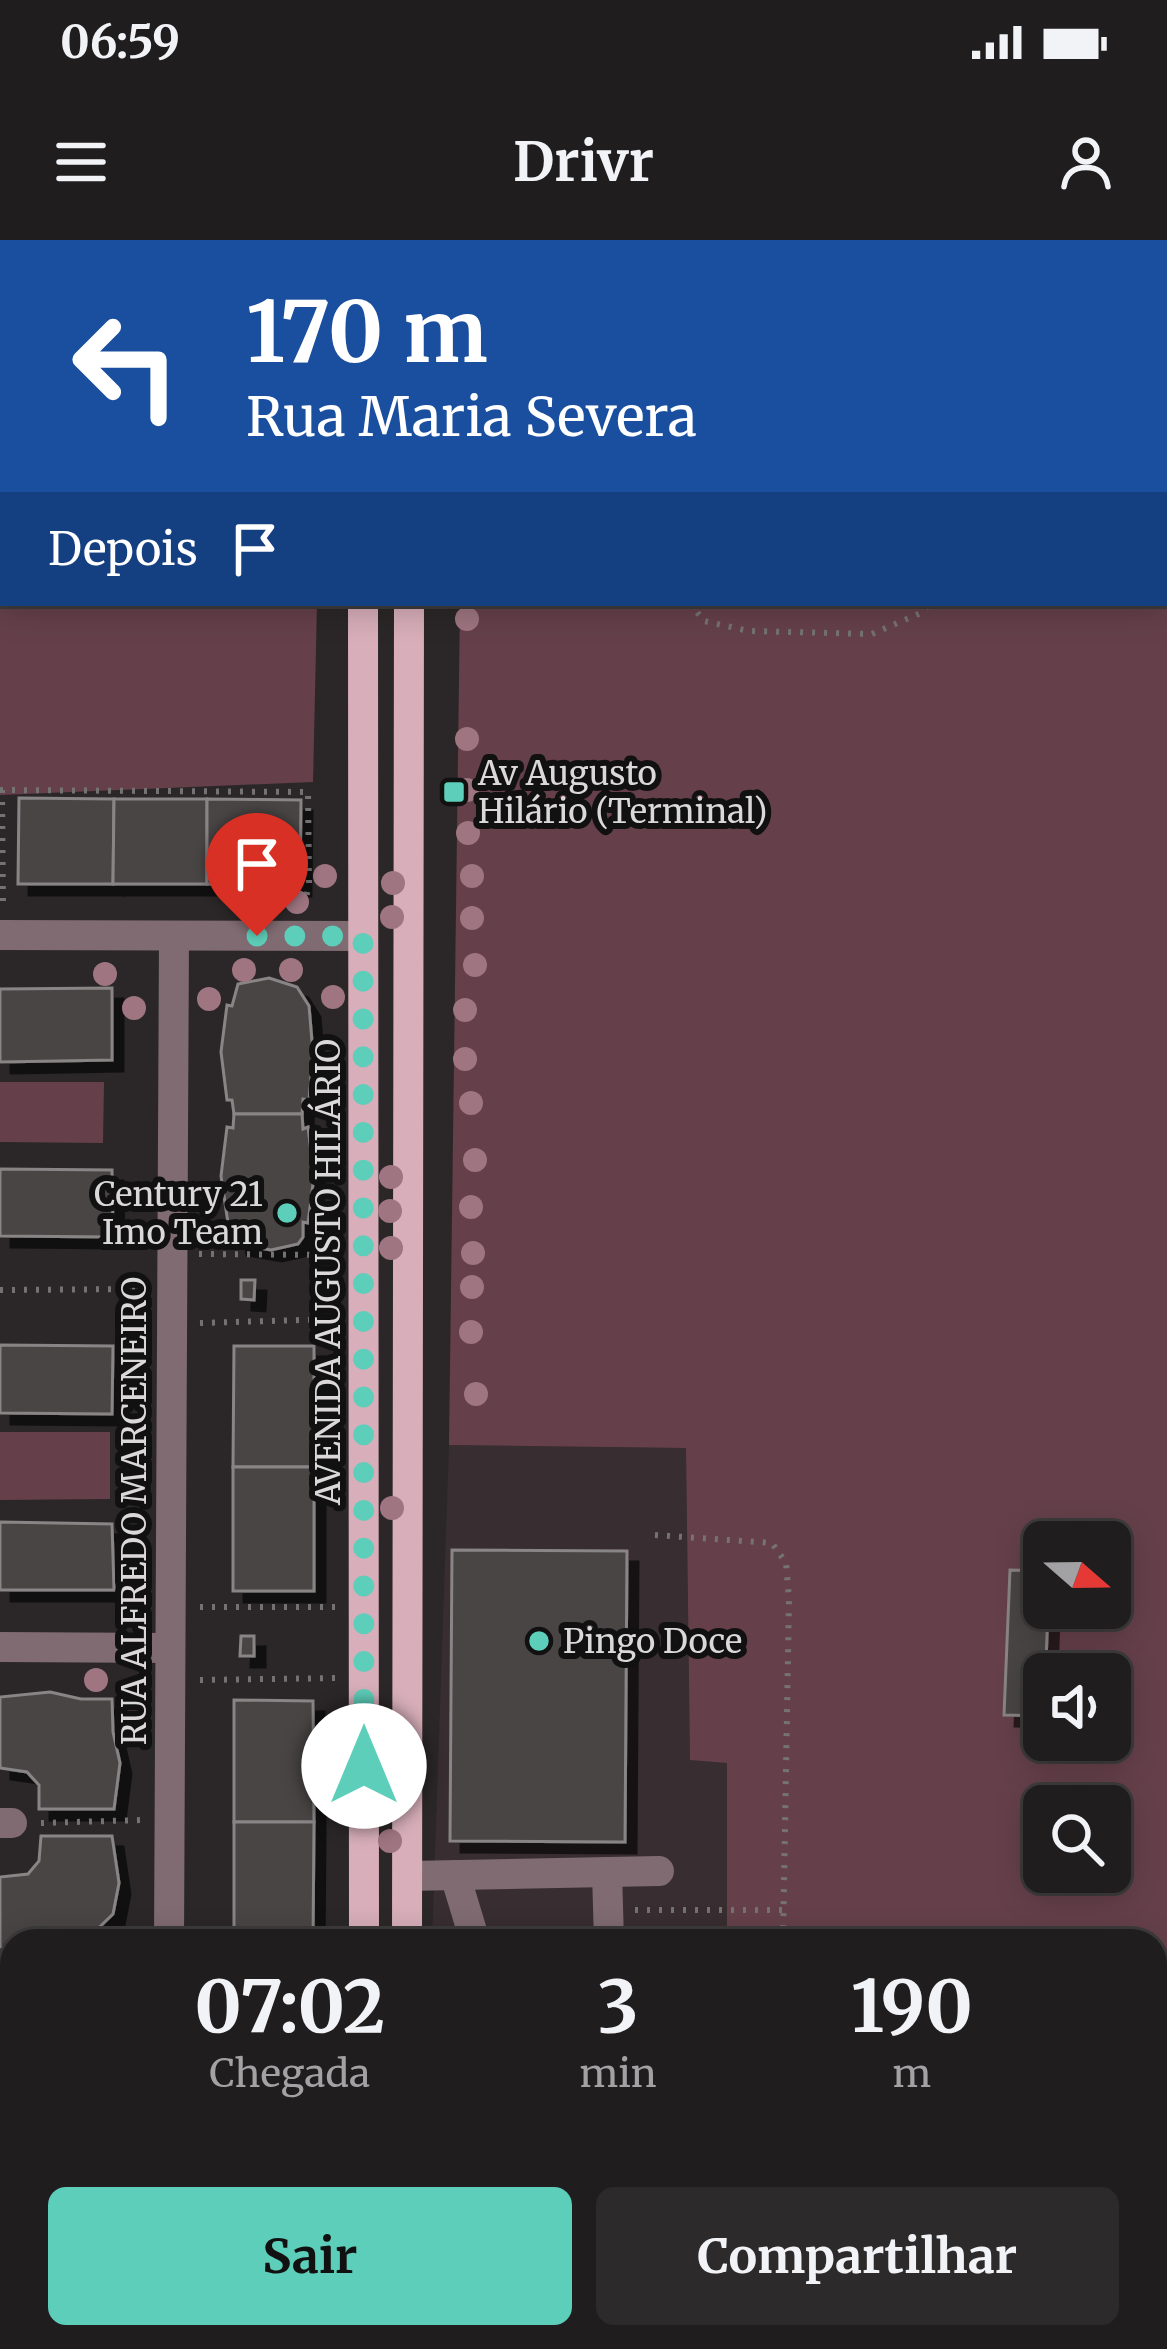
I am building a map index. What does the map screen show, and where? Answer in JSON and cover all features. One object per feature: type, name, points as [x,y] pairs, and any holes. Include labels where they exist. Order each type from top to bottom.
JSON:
[{"type":"main road","name":"AVENIDA AUGUSTO HILÁRIO","points":[[363,606],[364,1929]]},
{"type":"main road","points":[[407,1929],[409,606]]},
{"type":"street","points":[[2,935],[363,936]]},
{"type":"street","name":"RUA ALFREDO MARCENEIRO","points":[[169,1929],[174,937]]},
{"type":"street","points":[[0,1647],[170,1648]]},
{"type":"street","points":[[408,1876],[659,1871]]},
{"type":"street","points":[[607,1872],[609,1926]]},
{"type":"street","points":[[469,1874],[474,1929]]},
{"type":"path","points":[[692,606],[704,621],[749,631],[872,634],[927,606]]},
{"type":"path","points":[[2,935],[1,790],[308,792],[309,883],[299,936]]},
{"type":"path","points":[[171,1253],[364,1255]]},
{"type":"path","points":[[0,1290],[170,1289]]},
{"type":"path","points":[[170,1324],[364,1318]]},
{"type":"path","points":[[655,1535],[772,1543],[786,1563],[790,1651],[783,1929]]},
{"type":"path","points":[[171,1607],[364,1606]]},
{"type":"path","points":[[171,1680],[364,1678]]},
{"type":"path","points":[[6,1823],[169,1820]]},
{"type":"path","points":[[609,1926],[782,1910]]},
{"type":"shaded area","points":[[0,606],[317,606],[313,782],[0,795]]},
{"type":"shaded area","points":[[460,606],[1167,606],[1167,1929],[727,1929],[727,1763],[690,1760],[686,1448],[449,1445]]},
{"type":"shaded area","points":[[0,1082],[104,1082],[103,1143],[0,1142]]},
{"type":"shaded area","points":[[0,1432],[110,1432],[110,1499],[0,1500]]},
{"type":"shaded area","points":[[449,1445],[686,1448],[690,1759],[727,1763],[727,1929],[432,1929]]},
{"type":"building","points":[[19,798],[114,799],[113,884],[18,884]]},
{"type":"building","points":[[114,799],[207,799],[207,884],[113,884]]},
{"type":"building","points":[[207,799],[301,800],[300,885],[207,884]]},
{"type":"building","points":[[269,978],[297,987],[309,1006],[313,1053],[309,1100],[303,1099],[302,1114],[234,1114],[232,1100],[227,1100],[221,1052],[227,1005],[232,1006],[238,984]]},
{"type":"building","points":[[112,988],[112,1060],[0,1062],[0,989]]},
{"type":"building","points":[[234,1114],[302,1114],[314,1176],[308,1223],[303,1222],[298,1244],[271,1250],[236,1244],[221,1176],[227,1127],[233,1128]]},
{"type":"building","points":[[0,1169],[112,1170],[113,1237],[0,1236]]},
{"type":"building","points":[[241,1280],[255,1280],[254,1300],[241,1299]]},
{"type":"building","points":[[0,1345],[113,1346],[112,1414],[0,1413]]},
{"type":"building","points":[[234,1346],[314,1346],[314,1467],[233,1467]]},
{"type":"building","points":[[233,1467],[314,1467],[314,1591],[233,1591]]},
{"type":"building","points":[[0,1522],[112,1524],[114,1590],[0,1590]]},
{"type":"building","name":"Pingo Doce","points":[[452,1550],[627,1551],[625,1842],[450,1841]]},
{"type":"building","points":[[1010,1570],[1023,1570],[1023,1629],[1047,1629],[1046,1653],[1023,1653],[1023,1715],[1004,1715]]},
{"type":"building","points":[[241,1636],[254,1636],[254,1656],[240,1656]]},
{"type":"building","points":[[50,1692],[112,1699],[120,1763],[114,1809],[39,1809],[39,1785],[27,1772],[0,1768],[0,1697]]},
{"type":"building","points":[[234,1700],[313,1701],[314,1822],[234,1822]]},
{"type":"building","points":[[234,1822],[314,1822],[313,1929],[234,1929]]},
{"type":"building","points":[[41,1836],[112,1836],[119,1883],[113,1914],[97,1929],[0,1929],[0,1877],[28,1874],[39,1861]]},
{"type":"place","name":"Av Augusto Hilário (Terminal)","points":[[454,792]]},
{"type":"place","name":"Century 21 Imo Team","points":[[287,1213]]},
{"type":"place","name":"Pingo Doce","points":[[539,1641]]},
{"type":"route","points":[[257,936],[363,936],[364,1766]]}]
